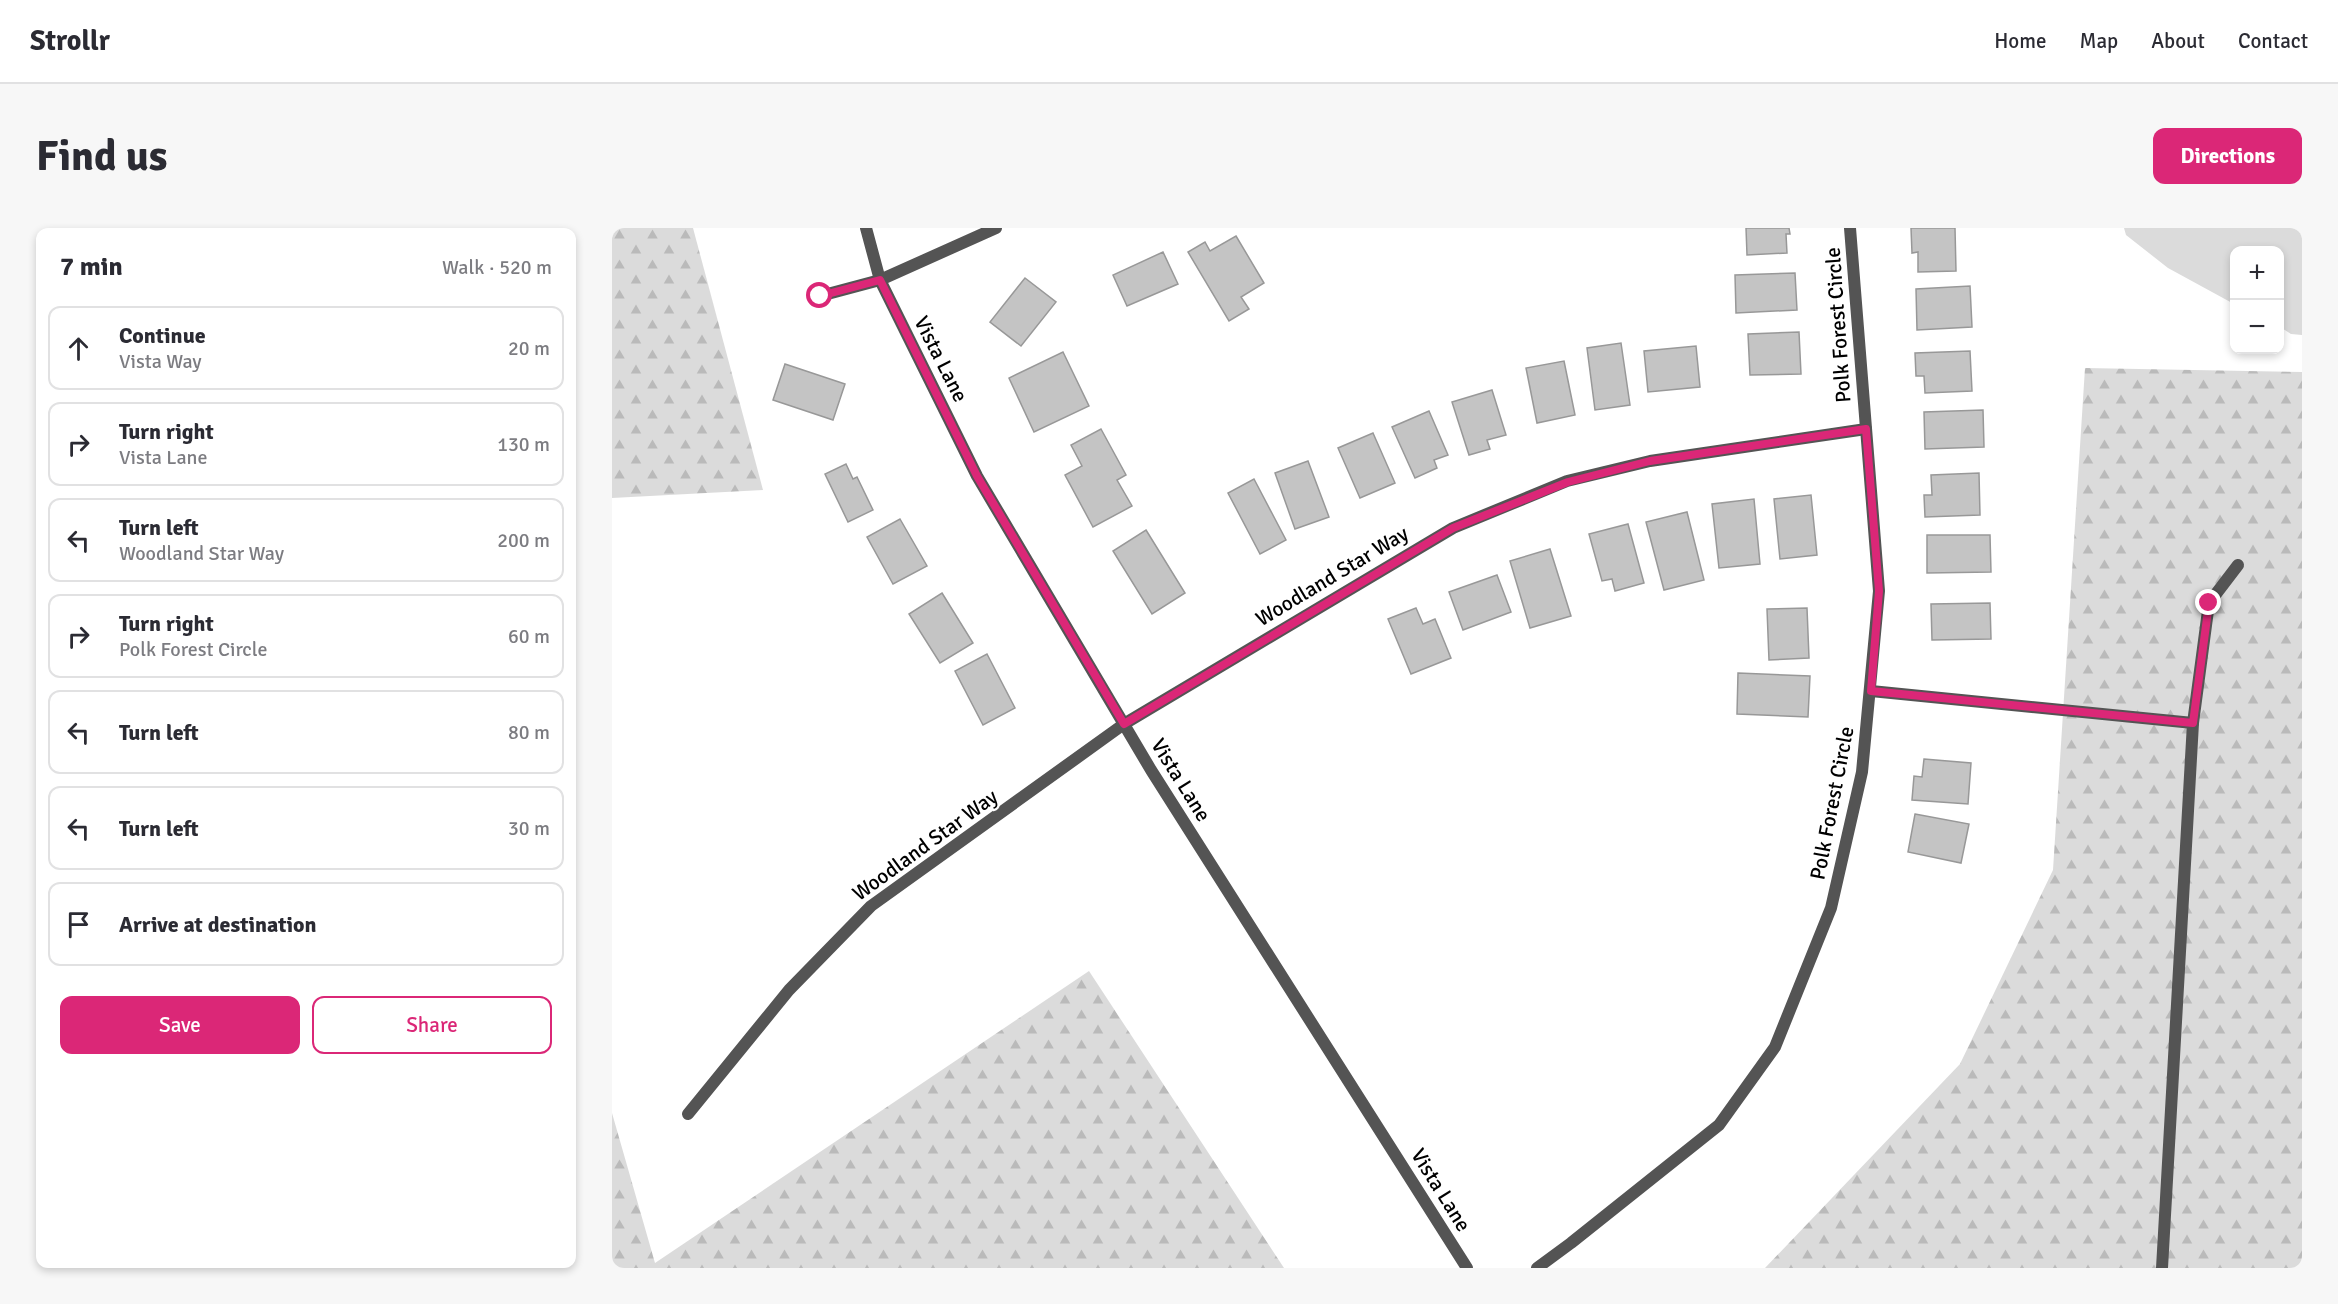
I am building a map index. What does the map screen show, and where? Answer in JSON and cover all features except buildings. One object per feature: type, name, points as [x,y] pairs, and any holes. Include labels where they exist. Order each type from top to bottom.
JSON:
[{"type":"street","name":"Vista Lane","points":[[866,228],[880,280],[977,476],[1124,724],[1467,1268]]},
{"type":"street","points":[[820,296],[880,280],[996,228]]},
{"type":"street","name":"Polk Forest Circle","points":[[1537,1268],[1719,1125],[1775,1047],[1831,908],[1862,772],[1879,591],[1850,228]]},
{"type":"street","name":"Woodland Star Way","points":[[688,1114],[789,990],[871,906],[1124,724],[1453,528],[1568,482],[1650,461],[1866,429]]},
{"type":"street","points":[[2162,1268],[2193,723],[2209,603],[2238,565]]},
{"type":"street","points":[[1871,691],[2193,723]]},
{"type":"green space","points":[[612,228],[693,228],[763,490],[612,498]]},
{"type":"green space","points":[[2124,228],[2302,228],[2302,335],[2291,334],[2284,330],[2284,246],[2230,246],[2230,302],[2168,268],[2126,235]]},
{"type":"green space","points":[[2085,368],[2302,372],[2302,1268],[1765,1268],[1960,1064],[2053,870]]},
{"type":"green space","points":[[1089,971],[1284,1268],[612,1268],[612,1113],[655,1263]]},
{"type":"route","points":[[820,296],[880,280],[977,476],[1124,724],[1188,687],[1268,636],[1453,528],[1568,482],[1650,461],[1866,429],[1879,591],[1871,691],[2193,723],[2209,603]]}]
